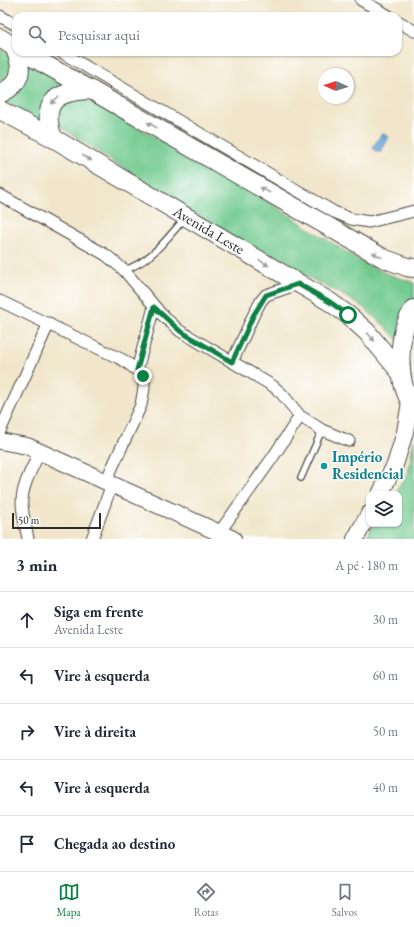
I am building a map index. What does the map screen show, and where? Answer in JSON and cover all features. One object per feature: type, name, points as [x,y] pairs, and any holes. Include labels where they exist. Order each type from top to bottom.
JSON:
[{"type":"main road","points":[[0,94],[16,82],[20,72],[20,63],[17,56]]},
{"type":"main road","points":[[29,56],[91,90],[383,258],[414,268]]},
{"type":"main road","points":[[53,138],[48,123],[50,106],[56,97],[78,90],[91,90]]},
{"type":"main road","name":"Avenida Leste","points":[[0,110],[53,138],[330,302],[348,315],[367,332],[400,372]]},
{"type":"main road","points":[[412,405],[400,372],[401,342],[411,313],[414,309]]},
{"type":"street","points":[[361,0],[382,12]]},
{"type":"street","points":[[0,16],[12,23]]},
{"type":"street","points":[[402,24],[414,31]]},
{"type":"street","points":[[68,56],[334,212],[351,219],[369,222],[414,211]]},
{"type":"street","points":[[0,195],[98,250],[124,270],[154,307],[180,331],[273,386],[282,394],[300,416],[322,430],[349,441]]},
{"type":"street","points":[[232,362],[253,316],[266,295],[298,284]]},
{"type":"street","points":[[0,301],[49,323],[123,360],[142,373],[144,388],[141,405],[109,482],[92,539]]},
{"type":"street","points":[[137,370],[154,307]]},
{"type":"street","points":[[0,431],[49,323]]},
{"type":"street","points":[[382,491],[395,465],[412,405]]},
{"type":"street","points":[[0,441],[27,446],[40,451],[226,536],[300,416]]},
{"type":"street","points":[[28,539],[23,516],[22,502],[24,490],[40,451]]},
{"type":"street","points":[[355,539],[366,519]]},
{"type":"lane","points":[[124,270],[147,259],[187,217]]},
{"type":"lane","points":[[301,478],[322,430]]},
{"type":"green space","points":[[0,49],[11,56],[13,76],[0,86]]},
{"type":"green space","points":[[26,57],[68,82],[58,87],[46,127],[0,99]]},
{"type":"green space","points":[[78,95],[237,182],[360,261],[382,272],[414,283],[414,300],[397,340],[385,326],[363,307],[210,226],[58,125],[57,117],[60,103]]},
{"type":"green space","points":[[414,440],[413,539],[365,539],[372,527],[402,527],[402,491],[396,491],[408,474]]},
{"type":"water","points":[[382,133],[389,137],[381,152],[376,152],[373,147]]},
{"type":"place","name":"Império Residencial","points":[[324,466]]},
{"type":"route","points":[[143,376],[142,373],[137,370],[154,307],[180,331],[232,362],[261,301],[266,295],[275,291],[298,284],[330,302],[348,315]]}]
